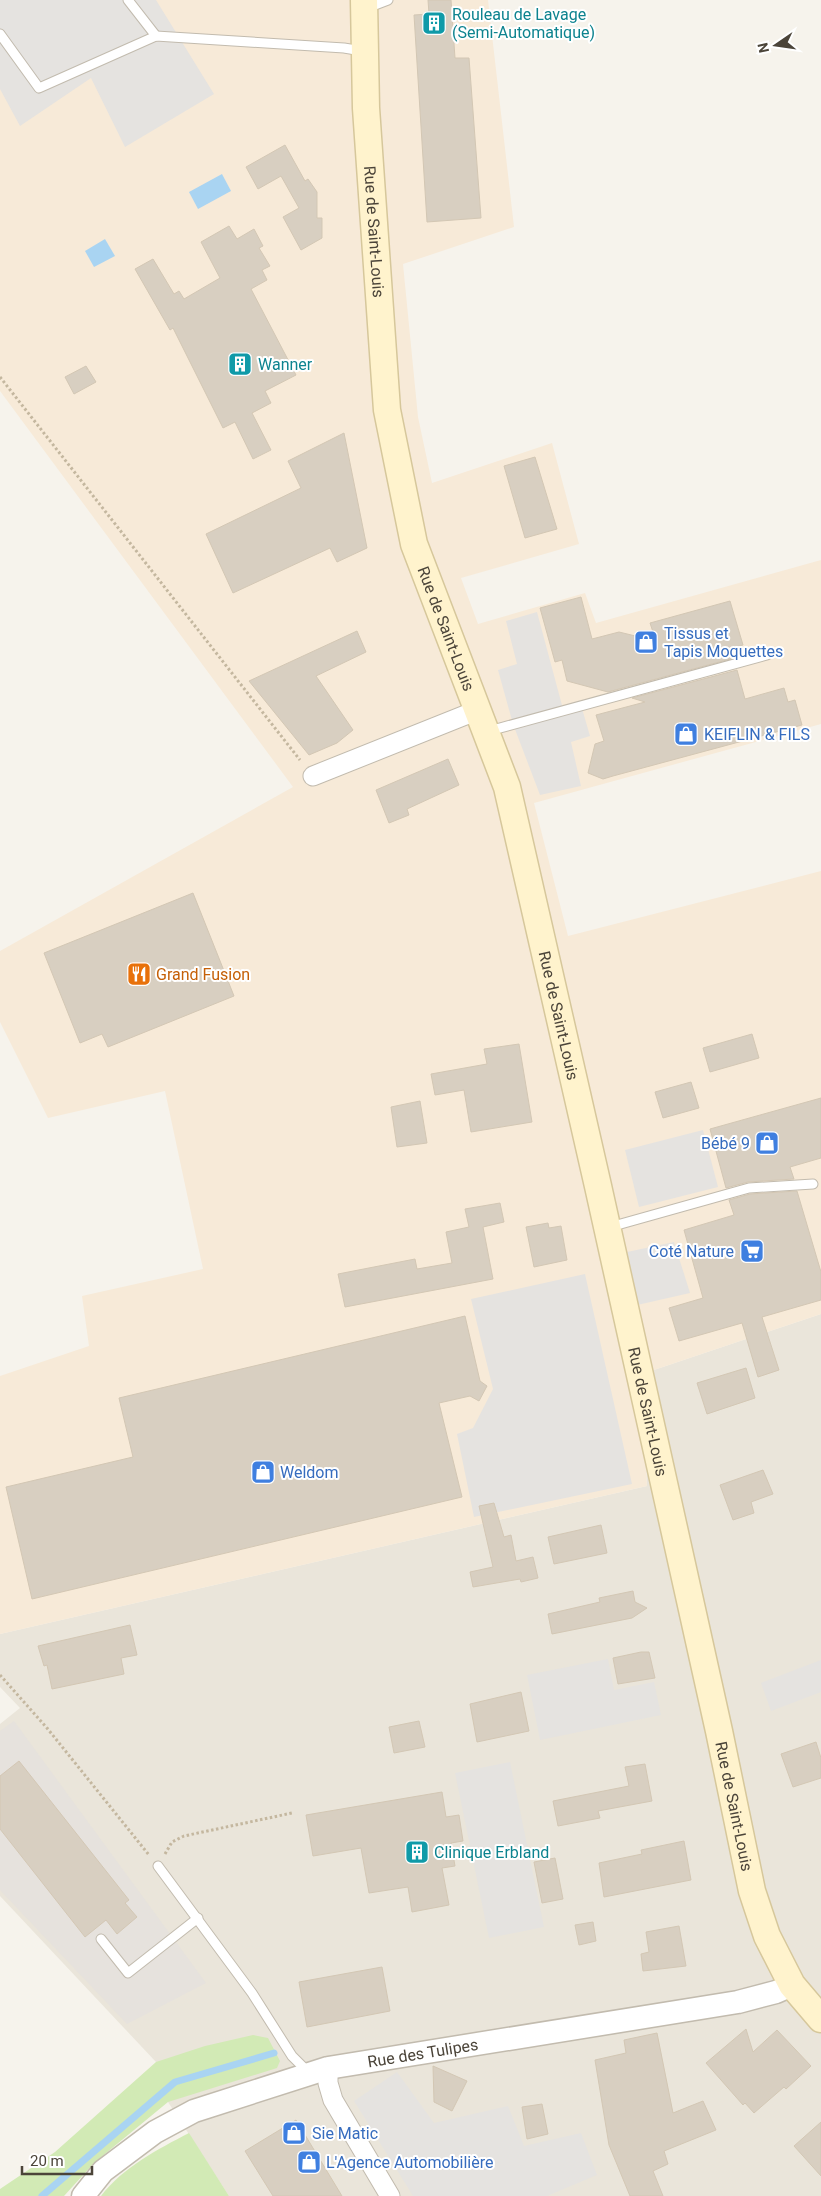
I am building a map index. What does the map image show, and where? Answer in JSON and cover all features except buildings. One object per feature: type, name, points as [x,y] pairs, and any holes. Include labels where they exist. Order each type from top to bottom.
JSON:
[{"type":"main road","name":"Rue de Saint-Louis","points":[[364,4],[364,52],[387,410],[414,544],[507,786],[719,1731],[752,1891],[767,1936],[792,1985],[821,2019]]},
{"type":"street","points":[[312,776],[482,721]]},
{"type":"street","name":"Rue des Tulipes","points":[[83,2196],[103,2172],[155,2132],[194,2111],[320,2071],[738,2002],[776,1992],[792,1985]]},
{"type":"street","points":[[320,2071],[328,2083],[334,2100],[390,2196]]},
{"type":"lane","points":[[128,0],[156,36]]},
{"type":"lane","points":[[364,4],[388,0]]},
{"type":"lane","points":[[0,34],[38,88],[156,36],[344,48],[364,52]]},
{"type":"lane","points":[[482,721],[767,655]]},
{"type":"lane","points":[[607,1228],[749,1188],[813,1184]]},
{"type":"lane","points":[[158,1866],[252,1993],[292,2056],[320,2071]]},
{"type":"lane","points":[[101,1939],[128,1973],[198,1918]]},
{"type":"path","points":[[0,377],[312,776]]},
{"type":"path","points":[[0,1675],[47,1728],[158,1866],[172,1842],[184,1836],[292,1813]]},
{"type":"shaded area","points":[[0,0],[488,0],[514,227],[403,264],[418,417],[432,483],[552,443],[579,544],[461,578],[478,624],[585,593],[596,623],[821,560],[821,724],[534,803],[568,936],[821,871],[821,1314],[642,1374],[647,1486],[0,1634],[0,1376],[89,1346],[82,1296],[203,1269],[165,1091],[48,1118],[0,1022],[0,951],[293,787],[0,391]]},
{"type":"shaded area","points":[[0,0],[156,0],[214,94],[125,147],[91,78],[20,126],[0,89]]},
{"type":"shaded area","points":[[537,612],[563,709],[581,705],[590,736],[571,742],[581,786],[540,795],[513,724],[498,670],[517,664],[506,621]]},
{"type":"shaded area","points":[[703,1130],[718,1187],[639,1207],[625,1150]]},
{"type":"shaded area","points":[[674,1242],[690,1293],[624,1308],[613,1255]]},
{"type":"shaded area","points":[[585,1274],[632,1484],[474,1517],[457,1434],[473,1428],[493,1389],[471,1299]]},
{"type":"shaded area","points":[[821,1314],[821,2196],[229,2196],[168,2102],[156,2062],[0,1896],[0,1724],[20,1708],[0,1687],[0,1634],[647,1486],[642,1374]]},
{"type":"shaded area","points":[[608,1659],[614,1690],[654,1682],[661,1715],[540,1740],[527,1675]]},
{"type":"shaded area","points":[[821,1660],[821,1692],[771,1711],[761,1683]]},
{"type":"shaded area","points":[[14,1721],[206,1983],[127,2024],[0,1890],[0,1731]]},
{"type":"shaded area","points":[[510,1762],[544,1927],[489,1938],[455,1773]]},
{"type":"shaded area","points":[[397,2072],[434,2123],[508,2106],[524,2146],[581,2133],[597,2175],[547,2196],[413,2196],[354,2101]]},
{"type":"green space","points":[[253,2035],[268,2038],[280,2061],[277,2068],[168,2102],[94,2163],[64,2196],[0,2196],[0,2189],[55,2152],[156,2062],[205,2046]]},
{"type":"green space","points":[[189,2133],[229,2196],[101,2196],[130,2168]]},
{"type":"water","points":[[222,174],[231,191],[198,209],[189,192]]},
{"type":"water","points":[[105,239],[115,256],[94,267],[85,251]]},
{"type":"waterway","points":[[42,2196],[175,2082],[274,2053]]},
{"type":"place","name":"Rouleau de Lavage (Semi-Automatique)","points":[[434,23]]},
{"type":"place","name":"Wanner","points":[[240,364]]},
{"type":"place","name":"Tissus et Tapis Moquettes","points":[[646,642]]},
{"type":"place","name":"KEIFLIN & FILS","points":[[686,734]]},
{"type":"place","name":"Grand Fusion","points":[[139,974]]},
{"type":"place","name":"Bébé 9","points":[[767,1143]]},
{"type":"place","name":"Coté Nature","points":[[752,1251]]},
{"type":"place","name":"Weldom","points":[[263,1472]]},
{"type":"place","name":"Clinique Erbland","points":[[417,1852]]},
{"type":"place","name":"Sie Matic","points":[[294,2133]]},
{"type":"place","name":"L'Agence Automobilière","points":[[309,2162]]}]
